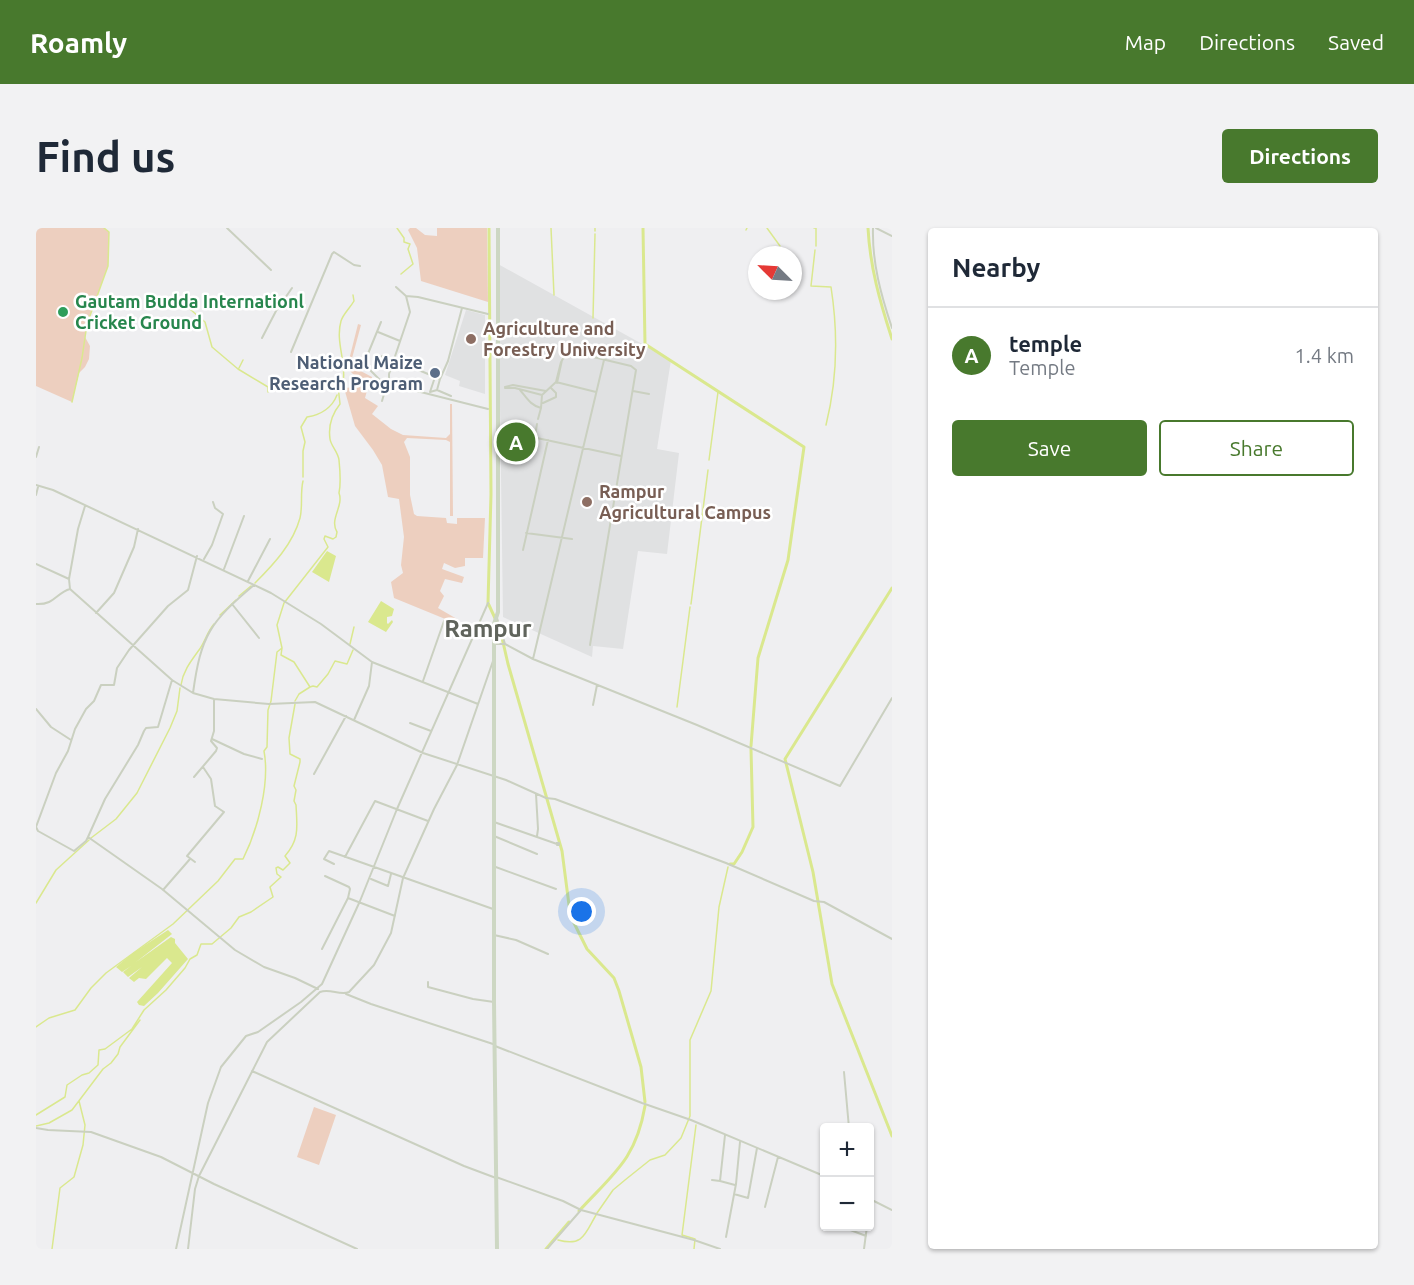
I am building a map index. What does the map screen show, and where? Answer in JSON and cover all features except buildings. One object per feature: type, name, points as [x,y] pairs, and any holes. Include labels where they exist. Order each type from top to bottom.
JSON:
[{"type":"main road","points":[[497,1249],[493,866],[494,658],[500,643],[494,624],[497,617],[498,228]]},
{"type":"street","points":[[227,228],[271,270]]},
{"type":"street","points":[[892,236],[874,228],[872,244],[876,270],[892,328]]},
{"type":"street","points":[[291,352],[332,254],[334,252],[354,265],[360,266]]},
{"type":"street","points":[[382,401],[410,312],[406,296],[396,287]]},
{"type":"street","points":[[262,338],[276,311],[292,288]]},
{"type":"street","points":[[406,296],[488,314]]},
{"type":"street","points":[[437,390],[448,361],[462,308]]},
{"type":"street","points":[[381,322],[365,361],[366,366],[381,381],[488,409]]},
{"type":"street","points":[[378,332],[400,341]]},
{"type":"street","points":[[542,395],[553,385],[562,360],[568,351],[635,368],[633,392],[590,645]]},
{"type":"street","points":[[378,361],[382,356],[440,379]]},
{"type":"street","points":[[533,659],[604,360]]},
{"type":"street","points":[[430,393],[435,377]]},
{"type":"street","points":[[542,395],[505,387],[513,385],[545,392],[553,385]]},
{"type":"street","points":[[553,385],[597,393]]},
{"type":"street","points":[[543,403],[556,397],[553,385]]},
{"type":"street","points":[[430,393],[437,390],[451,396]]},
{"type":"street","points":[[520,390],[530,403],[541,408]]},
{"type":"street","points":[[633,392],[649,394]]},
{"type":"street","points":[[538,418],[543,403],[542,395]]},
{"type":"street","points":[[537,424],[535,436],[621,456]]},
{"type":"street","points":[[523,550],[548,440]]},
{"type":"street","points":[[36,457],[39,447]]},
{"type":"street","points":[[36,495],[37,485],[53,490],[224,569],[285,601],[372,662],[478,704]]},
{"type":"street","points":[[204,560],[223,514],[215,508],[213,502]]},
{"type":"street","points":[[86,505],[78,529],[69,579],[70,589],[172,680],[193,693],[214,699],[270,704],[315,702],[422,753],[494,777],[726,863],[818,901],[892,939]]},
{"type":"street","points":[[224,569],[244,516]]},
{"type":"street","points":[[96,613],[114,593],[134,547],[138,529]]},
{"type":"street","points":[[526,533],[572,539]]},
{"type":"street","points":[[248,581],[270,539]]},
{"type":"street","points":[[172,680],[158,727],[144,730],[138,745],[105,799],[86,841],[74,851],[38,831],[36,827],[56,773],[86,709],[94,701],[99,686],[114,685],[117,668],[134,645],[168,606],[188,590],[196,556]]},
{"type":"street","points":[[36,564],[69,579]]},
{"type":"street","points":[[193,693],[199,656],[206,636],[232,604],[255,585]]},
{"type":"street","points":[[36,604],[46,604],[70,589]]},
{"type":"street","points":[[176,1249],[208,1103],[221,1067],[246,1036],[258,1032],[322,984],[488,603]]},
{"type":"street","points":[[232,604],[259,638]]},
{"type":"street","points":[[497,617],[500,643]]},
{"type":"street","points":[[423,681],[444,621],[476,632],[533,659],[840,786],[892,698]]},
{"type":"street","points":[[346,994],[374,966],[391,933],[403,878],[457,765],[494,658]]},
{"type":"street","points":[[354,720],[369,686],[372,662]]},
{"type":"street","points":[[593,705],[597,685]]},
{"type":"street","points":[[194,777],[217,748],[212,739],[214,699]]},
{"type":"street","points":[[36,709],[51,727],[71,740]]},
{"type":"street","points":[[314,774],[346,716]]},
{"type":"street","points":[[410,723],[431,731]]},
{"type":"street","points":[[212,739],[244,754],[262,759]]},
{"type":"street","points":[[195,862],[187,856],[224,812],[215,806],[211,779],[203,767]]},
{"type":"street","points":[[536,794],[537,836]]},
{"type":"street","points":[[345,857],[375,801],[428,822]]},
{"type":"street","points":[[494,822],[557,844]]},
{"type":"street","points":[[494,836],[537,854]]},
{"type":"street","points":[[87,837],[163,890],[235,950],[264,967],[318,989],[346,994],[495,1045],[689,1119],[820,1174]]},
{"type":"street","points":[[334,864],[324,859],[329,851],[493,909]]},
{"type":"street","points":[[163,890],[190,859]]},
{"type":"street","points":[[493,866],[556,889]]},
{"type":"street","points":[[371,879],[387,886],[392,874]]},
{"type":"street","points":[[322,949],[348,898],[350,889],[325,876]]},
{"type":"street","points":[[348,898],[395,916]]},
{"type":"street","points":[[494,935],[516,940],[548,954]]},
{"type":"street","points":[[428,982],[428,987],[494,1002]]},
{"type":"street","points":[[188,1249],[195,1189],[199,1176],[267,1042],[318,989]]},
{"type":"street","points":[[252,1071],[496,1178],[580,1209],[720,1249]]},
{"type":"street","points":[[844,1072],[849,1123]]},
{"type":"street","points":[[36,1128],[92,1132],[161,1157],[214,1184],[357,1249]]},
{"type":"street","points":[[720,1181],[725,1135]]},
{"type":"street","points":[[726,1237],[736,1185],[740,1141]]},
{"type":"street","points":[[734,1194],[748,1198],[757,1148]]},
{"type":"street","points":[[765,1207],[778,1156]]},
{"type":"street","points":[[712,1180],[736,1185]]},
{"type":"street","points":[[874,1201],[892,1210]]},
{"type":"street","points":[[547,1249],[580,1209]]},
{"type":"street","points":[[852,1231],[866,1236]]},
{"type":"street","points":[[864,1249],[867,1231]]},
{"type":"shaded area","name":"Gautam Budda Internationl Cricket Ground","points":[[36,228],[104,228],[109,232],[108,266],[87,324],[85,337],[90,346],[89,359],[79,373],[72,402],[36,386]]},
{"type":"shaded area","points":[[416,228],[425,235],[437,236],[437,228],[487,228],[488,302],[421,281],[417,248],[408,230]]},
{"type":"shaded area","name":"Rampur Agricultural Campus","points":[[498,264],[671,360],[657,449],[679,453],[667,554],[638,551],[623,649],[593,646],[592,657],[503,617]]},
{"type":"shaded area","name":"Agriculture and Forestry University","points":[[466,310],[485,315],[485,394],[459,386],[460,381],[445,375]]},
{"type":"shaded area","points":[[358,324],[361,325],[351,362],[355,368],[372,377],[372,388],[368,387],[365,398],[378,406],[372,414],[403,435],[446,438],[450,434],[450,404],[452,404],[453,516],[450,516],[450,442],[407,438],[404,442],[410,457],[410,495],[414,514],[446,518],[447,523],[457,524],[457,518],[485,518],[483,558],[465,558],[465,566],[455,568],[444,563],[442,569],[464,577],[462,583],[445,579],[440,591],[444,596],[438,608],[457,619],[455,623],[394,598],[391,582],[403,573],[401,565],[404,537],[399,499],[388,497],[382,465],[355,426],[344,388],[356,387],[354,375],[347,368]]},
{"type":"shaded area","points":[[327,551],[336,556],[329,582],[312,572]]},
{"type":"shaded area","points":[[381,601],[394,609],[392,616],[387,617],[388,624],[392,620],[393,622],[386,632],[368,622]]},
{"type":"shaded area","points":[[168,930],[172,934],[136,962],[171,937],[175,939],[175,943],[188,959],[158,993],[144,1006],[139,1005],[137,1002],[172,963],[167,958],[146,979],[139,978],[134,982],[129,978],[142,967],[128,977],[123,972],[131,966],[122,972],[116,967]]},
{"type":"shaded area","points":[[314,1107],[336,1115],[319,1165],[297,1157]]},
{"type":"waterway","points":[[72,402],[87,324],[108,266],[109,232],[104,228]]},
{"type":"waterway","points":[[397,228],[404,242],[410,244],[408,249],[413,264],[401,274]]},
{"type":"waterway","points":[[489,228],[491,494],[488,603],[500,629],[562,851],[569,905],[574,923],[587,949],[614,978],[641,1067],[645,1102]]},
{"type":"waterway","points":[[551,228],[554,295]]},
{"type":"waterway","points":[[643,228],[645,344],[804,447],[788,560],[758,658],[751,746]]},
{"type":"waterway","points":[[767,228],[780,246]]},
{"type":"waterway","points":[[814,228],[816,228],[816,246]]},
{"type":"waterway","points":[[868,228],[876,284],[892,339]]},
{"type":"waterway","points":[[593,318],[595,234]]},
{"type":"waterway","points":[[815,250],[811,286],[831,287],[835,321],[834,374],[826,425]]},
{"type":"waterway","points":[[295,701],[299,694],[310,687],[294,662],[281,655],[282,648],[277,625],[284,603],[328,547],[325,536],[333,539],[336,537],[335,522],[340,503],[340,472],[338,457],[331,442],[330,424],[340,404],[338,386],[339,383],[343,383],[344,375],[340,329],[342,318],[354,301],[353,295]]},
{"type":"waterway","points":[[184,304],[205,322],[212,347],[238,369],[268,387],[268,392]]},
{"type":"waterway","points":[[239,368],[243,360]]},
{"type":"waterway","points":[[709,460],[718,392]]},
{"type":"waterway","points":[[303,477],[305,442],[301,427],[307,417],[321,413],[329,407],[337,395]]},
{"type":"waterway","points":[[691,604],[708,470]]},
{"type":"waterway","points":[[255,583],[293,537],[301,513],[303,481]]},
{"type":"waterway","points":[[239,596],[251,586]]},
{"type":"waterway","points":[[892,588],[785,759],[813,872],[832,984],[892,1136]]},
{"type":"waterway","points":[[220,615],[236,600]]},
{"type":"waterway","points":[[677,707],[690,607]]},
{"type":"waterway","points":[[181,685],[188,666],[214,624]]},
{"type":"waterway","points":[[350,644],[354,627]]},
{"type":"waterway","points":[[36,1027],[49,1018],[75,1010],[91,988],[106,973],[173,924],[218,881],[235,859],[243,859],[253,834],[264,791],[264,751],[267,747],[268,710],[277,652],[282,648]]},
{"type":"waterway","points":[[310,687],[317,687],[335,661],[347,664],[353,650]]},
{"type":"waterway","points":[[91,838],[116,819],[137,793],[177,711],[180,688]]},
{"type":"waterway","points":[[36,1115],[65,1097],[67,1085],[89,1073],[98,1065],[99,1050],[105,1049],[132,1029],[144,1010],[166,990],[190,959],[197,955],[201,944],[212,944],[231,928],[239,917],[273,897],[270,887],[281,877],[277,874],[276,868],[283,870],[290,863],[285,856],[293,844],[296,832],[297,819],[294,801],[296,790],[294,786],[300,759],[290,754],[289,738],[295,704]]},
{"type":"waterway","points":[[730,864],[734,864],[742,852],[753,827],[751,749]]},
{"type":"waterway","points":[[36,903],[56,870],[89,840]]},
{"type":"waterway","points":[[597,1213],[613,1190],[650,1160],[665,1155],[681,1138],[690,1116],[690,1040],[711,991],[719,907],[728,867]]},
{"type":"waterway","points":[[36,1126],[49,1123],[72,1110],[103,1069],[118,1054],[120,1047],[140,1020]]},
{"type":"waterway","points":[[52,1249],[60,1188],[74,1177],[83,1145],[85,1125],[79,1101]]},
{"type":"waterway","points":[[579,1211],[622,1164],[636,1139],[645,1106]]},
{"type":"waterway","points":[[694,1249],[695,1239],[682,1235],[696,1125]]},
{"type":"waterway","points":[[558,1240],[566,1242],[578,1240],[586,1233],[596,1215]]},
{"type":"waterway","points":[[546,1249],[569,1222]]},
{"type":"place","name":"Gautam Budda Internationl Cricket Ground","points":[[63,312]]},
{"type":"place","name":"Agriculture and Forestry University","points":[[471,339]]},
{"type":"place","name":"National Maize Research Program","points":[[435,373]]},
{"type":"place","name":"temple","points":[[516,442]]},
{"type":"place","name":"Rampur Agricultural Campus","points":[[587,502]]},
{"type":"district","name":"Rampur","points":[[488,629]]}]
